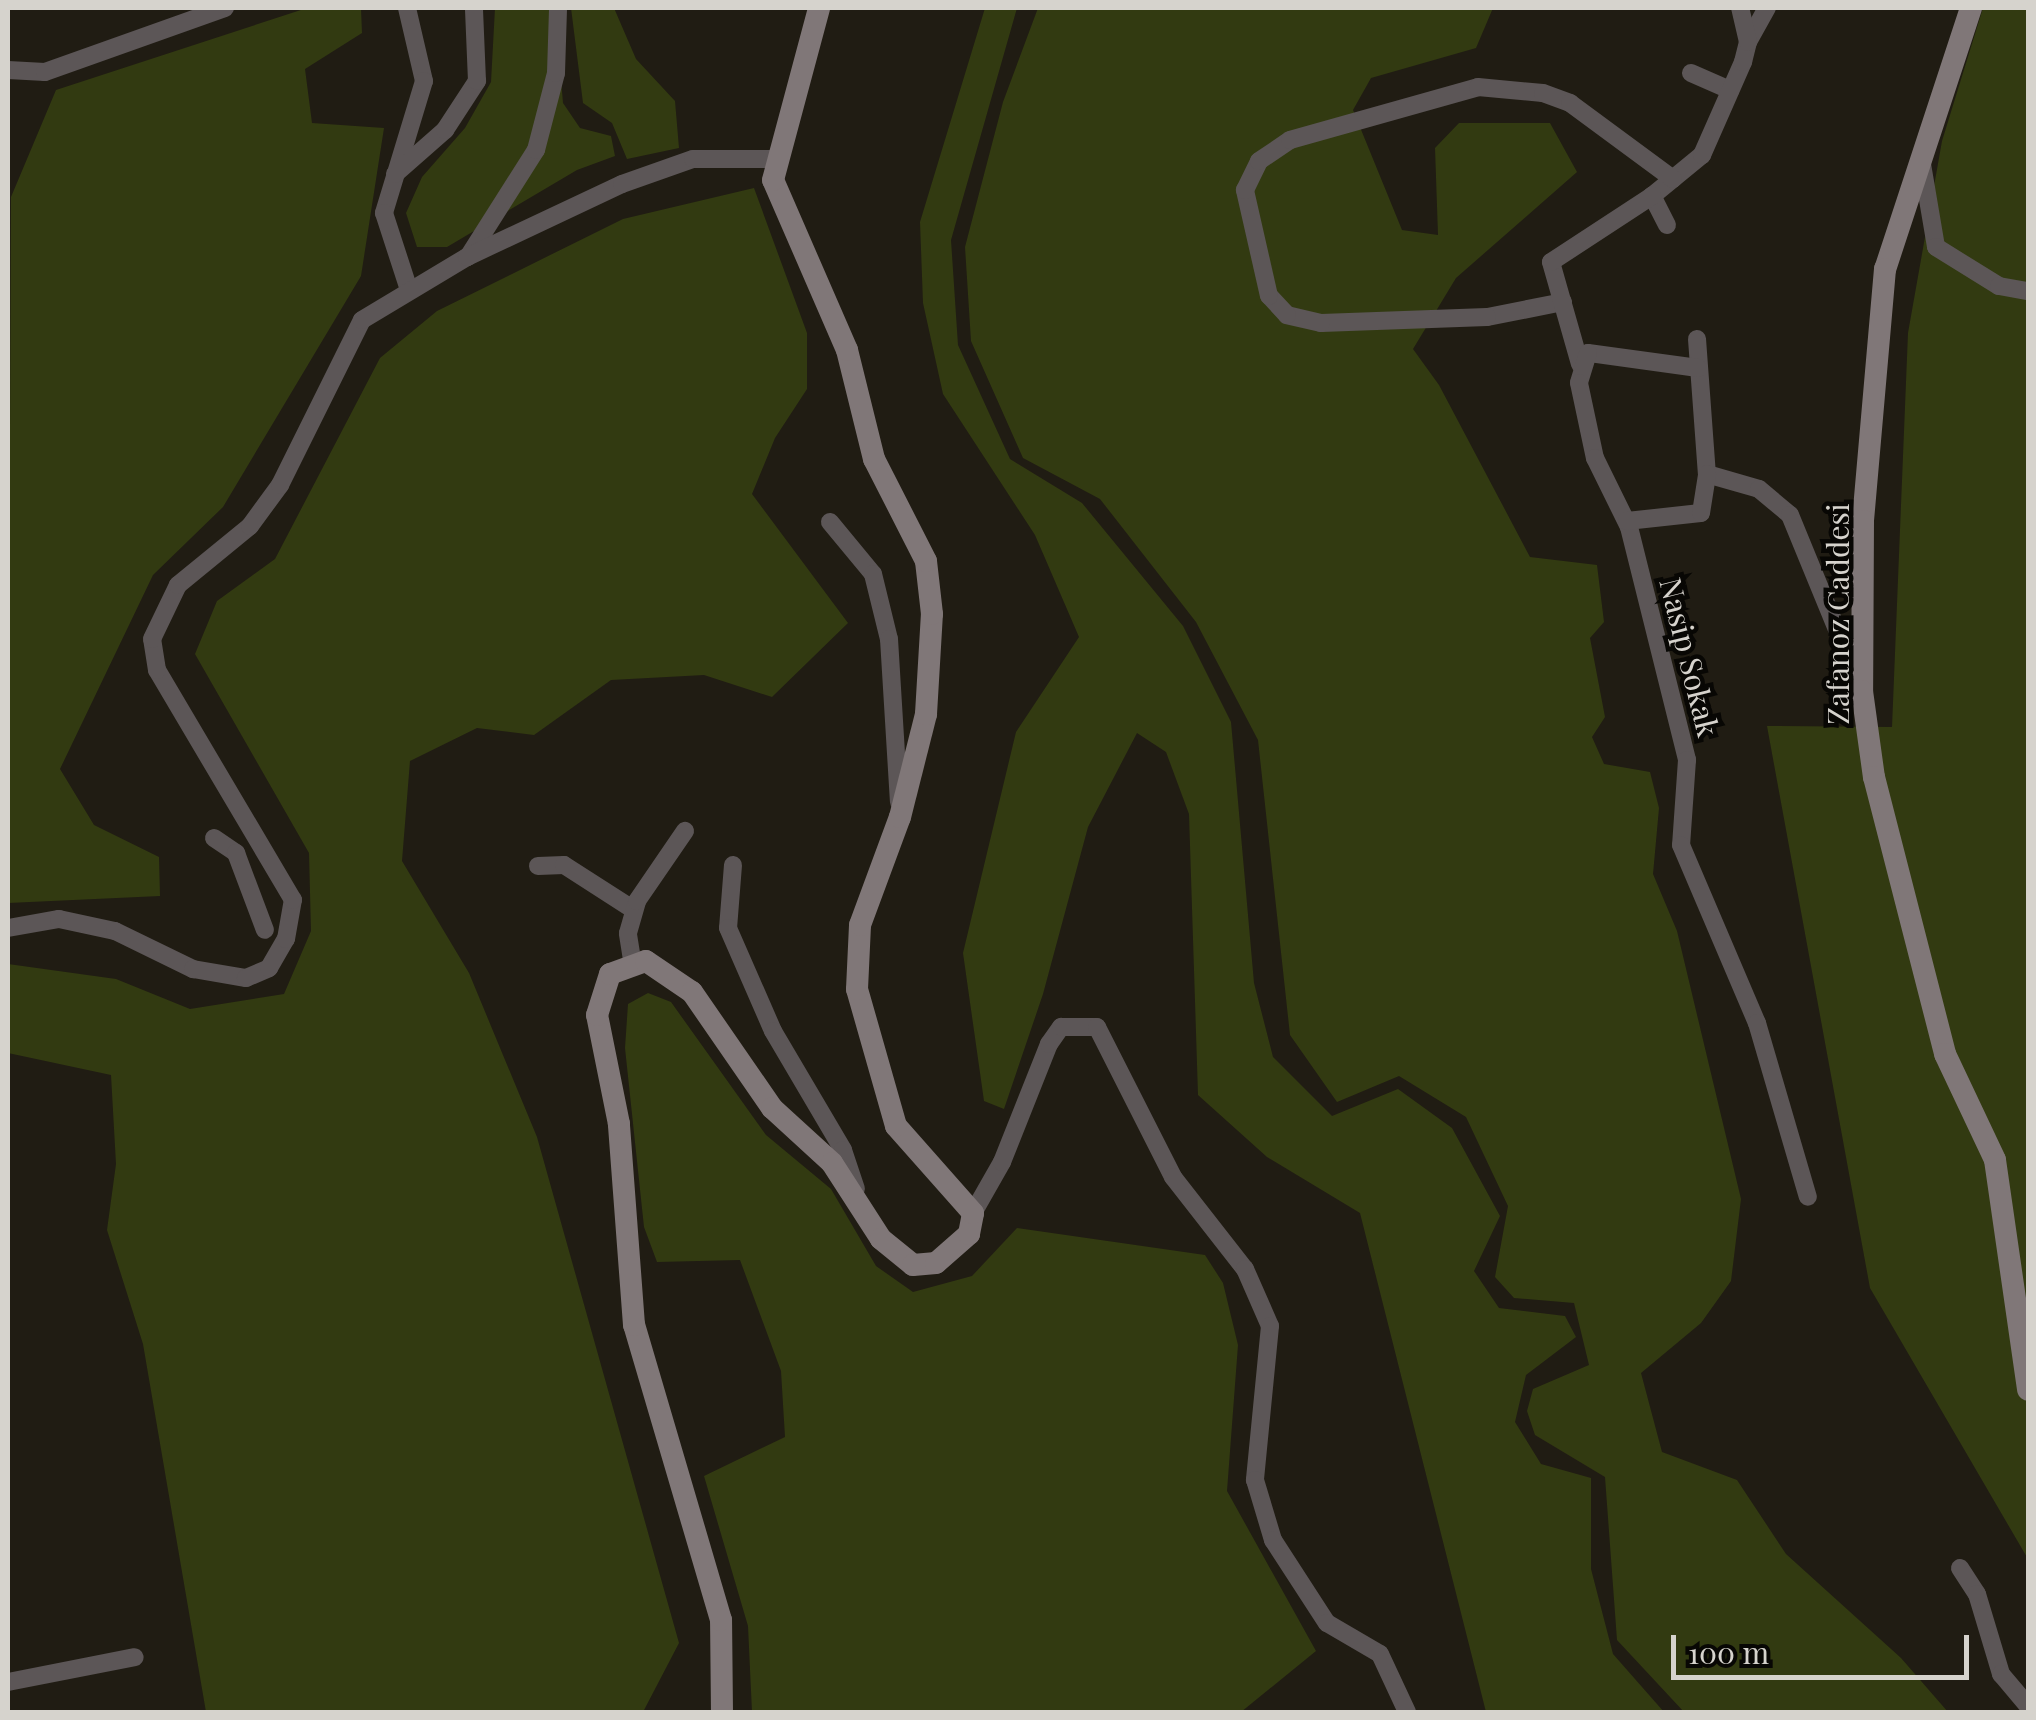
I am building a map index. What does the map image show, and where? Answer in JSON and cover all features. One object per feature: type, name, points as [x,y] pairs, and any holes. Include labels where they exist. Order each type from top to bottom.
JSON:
[{"type":"street","points":[[8,70],[45,72],[225,8]]},
{"type":"street","points":[[407,8],[424,81],[384,213],[409,290]]},
{"type":"street","points":[[395,174],[445,130],[476,81],[474,8]]},
{"type":"street","points":[[467,258],[536,150],[556,73],[558,8]]},
{"type":"street","points":[[818,8],[773,180],[846,350],[874,460],[926,561],[932,614],[926,714],[900,817],[860,925],[857,990],[896,1126],[972,1213]]},
{"type":"street","points":[[1740,8],[1748,42]]},
{"type":"street","points":[[1667,225],[1652,196],[1702,154],[1748,42],[1767,8]]},
{"type":"street","name":"Zafanoz Caddesi","points":[[1971,8],[1920,147],[1881,300],[1862,521],[1862,691],[1874,777],[1945,1054],[1995,1160],[2028,1390]]},
{"type":"street","points":[[1691,73],[1730,90]]},
{"type":"street","points":[[1563,302],[1488,317],[1321,322],[1287,315],[1269,296],[1245,190],[1259,161],[1290,140],[1478,87],[1543,93],[1570,103],[1674,179]]},
{"type":"street","points":[[1920,147],[1936,247],[1999,286],[2028,291]]},
{"type":"street","points":[[8,928],[58,919],[115,931],[193,969],[246,978],[269,968],[286,940],[293,900],[157,670],[152,638],[178,585],[250,526],[280,485],[362,320],[467,258],[622,184],[694,159],[777,159]]},
{"type":"street","name":"Nasip Sokak","points":[[1652,196],[1551,262],[1580,364],[1595,458],[1626,521],[1687,760],[1681,845],[1758,1023],[1808,1197]]},
{"type":"street","points":[[1626,521],[1700,513],[1706,474],[1697,339]]},
{"type":"street","points":[[1580,364],[1588,352],[1698,368]]},
{"type":"street","points":[[1706,474],[1759,489],[1790,515],[1862,691]]},
{"type":"street","points":[[830,522],[872,574],[889,639],[900,817]]},
{"type":"street","points":[[633,966],[628,933],[634,910],[685,831]]},
{"type":"street","points":[[236,853],[255,834]]},
{"type":"street","points":[[214,838],[236,853],[265,930]]},
{"type":"street","points":[[538,866],[564,865],[634,910]]},
{"type":"street","points":[[733,865],[728,928],[773,1031],[843,1150],[865,1214]]},
{"type":"street","points":[[722,1712],[721,1620],[634,1325],[619,1124],[597,1015],[610,974],[646,961],[692,992],[772,1108],[832,1163],[881,1239],[914,1265],[936,1262],[970,1234],[972,1213],[1002,1162],[1048,1044],[1061,1027],[1097,1027],[1173,1177],[1245,1269],[1270,1326],[1254,1480],[1273,1540],[1327,1622],[1380,1654],[1407,1712]]},
{"type":"street","points":[[1960,1568],[1976,1594],[2000,1674],[2028,1706]]},
{"type":"street","points":[[8,1682],[135,1657]]},
{"type":"green space","points":[[307,8],[361,8],[362,33],[305,69],[312,123],[384,128],[361,276],[223,507],[153,575],[60,769],[94,825],[159,857],[160,896],[8,903],[11,197],[56,90]]},
{"type":"green space","points":[[495,8],[555,8],[563,103],[580,128],[611,136],[615,156],[577,170],[447,247],[417,247],[406,213],[422,177],[465,128],[491,82]]},
{"type":"green space","points":[[571,8],[614,8],[636,59],[675,101],[679,148],[627,159],[612,123],[583,103]]},
{"type":"green space","points":[[985,8],[1017,8],[951,240],[958,345],[1010,459],[1082,503],[1183,626],[1231,722],[1254,983],[1273,1057],[1332,1116],[1398,1089],[1452,1128],[1500,1216],[1474,1271],[1499,1308],[1565,1316],[1576,1337],[1526,1375],[1515,1422],[1541,1464],[1591,1478],[1591,1569],[1613,1654],[1664,1712],[1486,1712],[1360,1213],[1267,1157],[1198,1095],[1189,814],[1166,752],[1137,733],[1088,827],[1043,994],[1004,1109],[984,1101],[963,953],[1016,732],[1079,637],[1035,535],[943,394],[923,303],[920,222]]},
{"type":"green space","points":[[1038,8],[1493,8],[1476,48],[1371,78],[1353,110],[1402,230],[1438,235],[1435,148],[1459,123],[1550,123],[1577,172],[1456,278],[1413,349],[1439,385],[1530,557],[1597,565],[1604,622],[1590,638],[1605,717],[1592,737],[1604,764],[1650,772],[1659,808],[1653,874],[1677,931],[1741,1199],[1731,1281],[1701,1323],[1641,1373],[1662,1452],[1737,1480],[1786,1554],[1901,1658],[1948,1712],[1684,1712],[1617,1640],[1605,1477],[1535,1435],[1527,1411],[1533,1389],[1589,1365],[1574,1303],[1514,1298],[1495,1277],[1508,1206],[1466,1117],[1399,1076],[1337,1102],[1290,1035],[1258,740],[1196,622],[1100,499],[1023,458],[971,341],[965,247],[1003,102]]},
{"type":"green space","points":[[1983,8],[2028,8],[2028,1559],[1870,1288],[1767,726],[1892,727],[1908,333],[1942,141]]},
{"type":"green space","points":[[754,188],[807,333],[807,389],[775,438],[752,494],[848,623],[772,697],[704,675],[611,680],[534,735],[477,728],[410,761],[402,861],[469,973],[537,1137],[679,1643],[643,1712],[206,1712],[143,1344],[107,1230],[116,1164],[111,1075],[8,1053],[8,964],[116,979],[190,1009],[284,994],[311,931],[309,853],[195,654],[217,601],[275,559],[380,358],[437,311],[623,219]]},
{"type":"green space","points":[[648,993],[671,1002],[766,1135],[831,1189],[876,1266],[913,1292],[972,1276],[1017,1228],[1205,1255],[1223,1283],[1238,1345],[1227,1491],[1316,1651],[1241,1712],[752,1712],[748,1626],[704,1476],[785,1437],[781,1371],[740,1260],[657,1262],[644,1227],[625,1048],[628,1004]]}]
